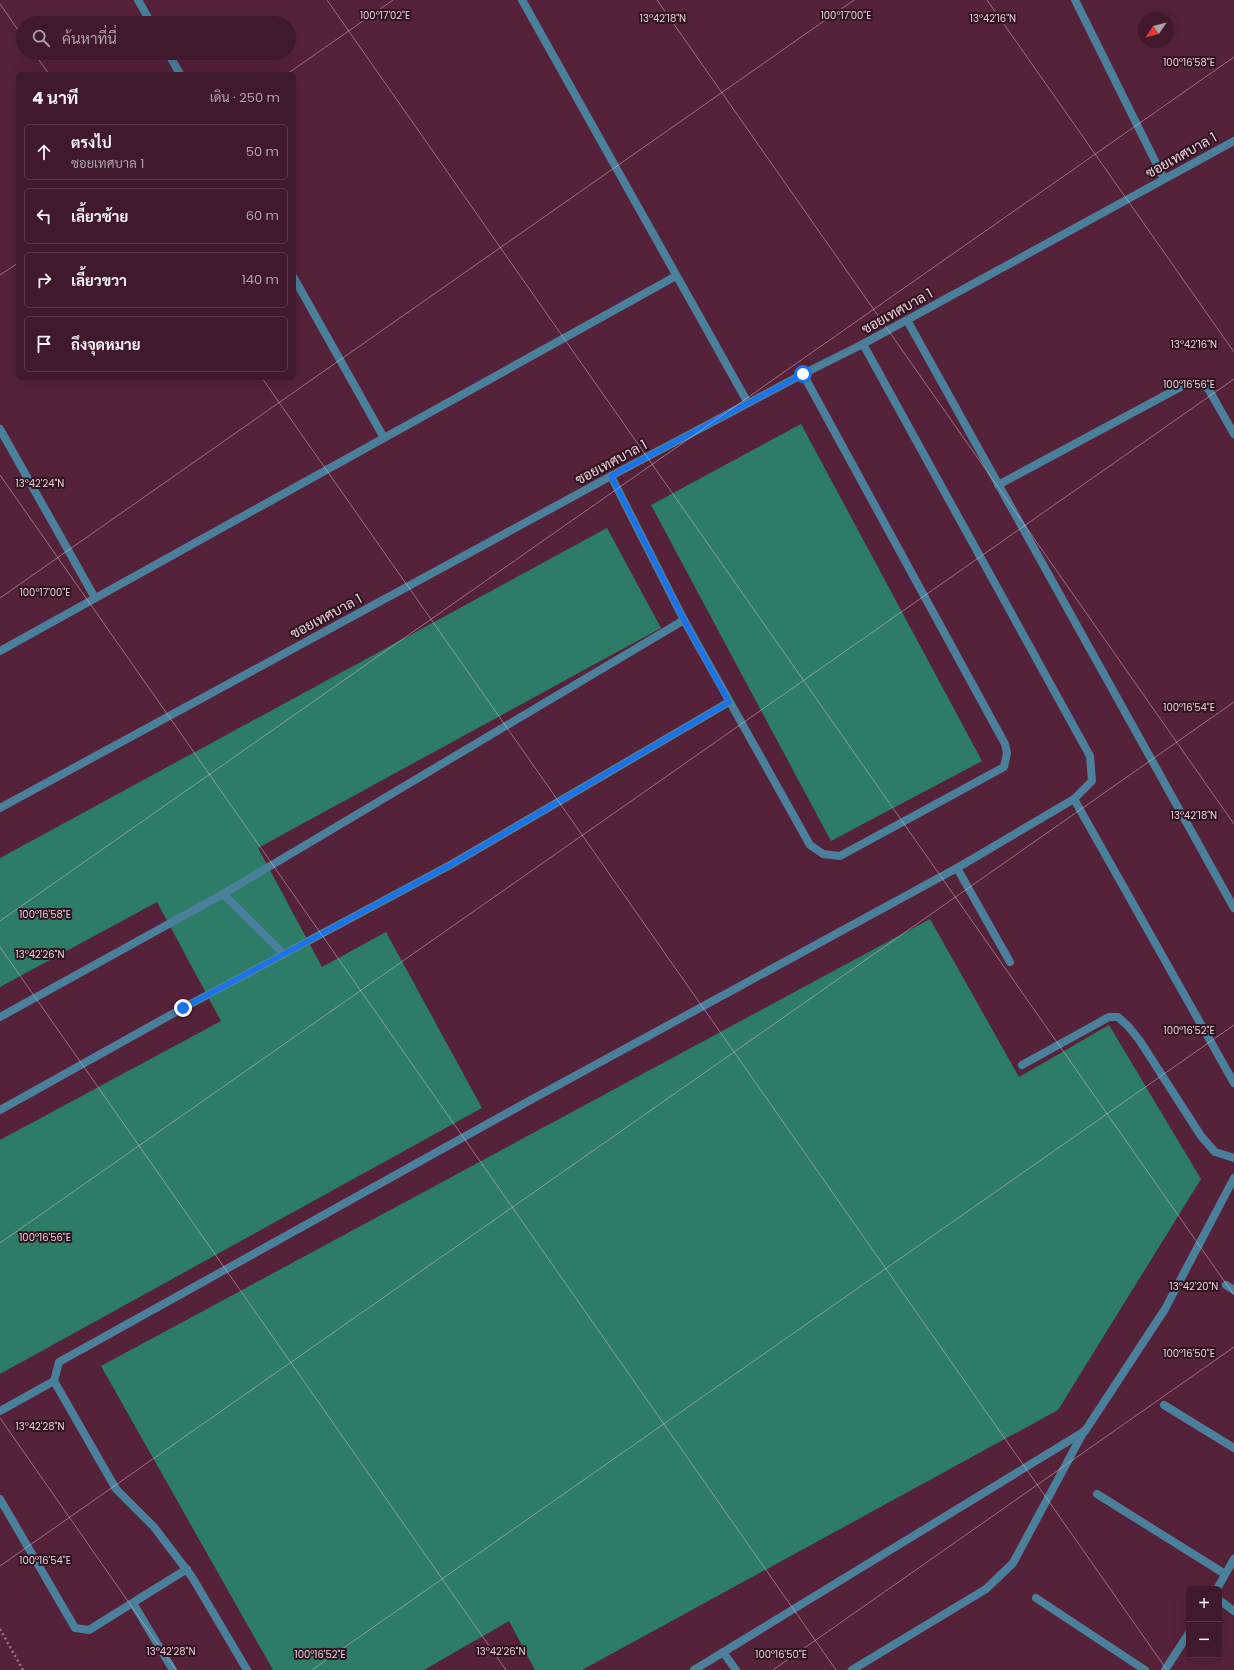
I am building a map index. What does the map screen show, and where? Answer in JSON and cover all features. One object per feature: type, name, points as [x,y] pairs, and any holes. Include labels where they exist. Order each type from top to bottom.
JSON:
[{"type":"street","points":[[138,0],[147,16]]},
{"type":"street","points":[[522,0],[748,403]]},
{"type":"street","points":[[1075,0],[1164,179]]},
{"type":"street","points":[[172,60],[179,72]]},
{"type":"street","name":"ซอยเทศบาล 1","points":[[0,808],[611,476],[803,374],[863,344],[1234,140]]},
{"type":"street","points":[[0,650],[676,276]]},
{"type":"street","points":[[296,282],[384,438]]},
{"type":"street","points":[[907,320],[1234,908]]},
{"type":"street","points":[[247,1670],[187,1569],[154,1527],[116,1489],[54,1381],[59,1362],[527,1102],[957,868],[1074,799],[1092,781],[1090,756],[863,344]]},
{"type":"street","points":[[611,476],[684,620],[810,844],[823,854],[840,856],[1004,767],[1007,752],[1005,744],[803,374]]},
{"type":"street","points":[[998,485],[1188,383],[1202,384],[1209,390],[1234,434]]},
{"type":"street","points":[[0,429],[95,598]]},
{"type":"street","points":[[0,1017],[223,894],[684,620]]},
{"type":"street","points":[[0,1110],[284,954],[452,864],[729,702]]},
{"type":"street","points":[[1074,799],[1234,1082]]},
{"type":"street","points":[[957,868],[1010,962]]},
{"type":"street","points":[[223,894],[284,954]]},
{"type":"street","points":[[1022,1065],[1109,1017],[1118,1017],[1128,1026],[1140,1041],[1201,1136],[1215,1152],[1234,1158]]},
{"type":"street","points":[[852,1670],[986,1589],[1013,1563],[1085,1431],[1165,1310],[1234,1178]]},
{"type":"street","points":[[1226,1285],[1234,1290]]},
{"type":"street","points":[[0,1411],[54,1381]]},
{"type":"street","points":[[1164,1405],[1234,1448]]},
{"type":"street","points":[[694,1670],[1085,1431]]},
{"type":"street","points":[[1096,1494],[1225,1574]]},
{"type":"street","points":[[0,1499],[75,1628],[89,1630],[187,1569]]},
{"type":"street","points":[[1219,1586],[1234,1559]]},
{"type":"street","points":[[1036,1598],[1145,1670]]},
{"type":"street","points":[[1222,1602],[1234,1611]]},
{"type":"street","points":[[133,1603],[173,1670]]},
{"type":"street","points":[[1165,1670],[1186,1638]]},
{"type":"street","points":[[723,1652],[736,1670]]},
{"type":"path","points":[[0,1629],[23,1670]]},
{"type":"building","points":[[801,424],[982,761],[831,841],[651,505]]},
{"type":"building","points":[[607,528],[661,628],[258,848],[322,967],[386,932],[482,1108],[0,1374],[0,1140],[221,1021],[157,902],[0,987],[0,858]]},
{"type":"building","points":[[930,919],[1019,1077],[1109,1025],[1201,1179],[1058,1410],[582,1670],[535,1670],[509,1621],[424,1670],[273,1670],[101,1366]]},
{"type":"route","points":[[183,1008],[452,864],[729,702],[684,620],[611,476],[803,374]]}]
